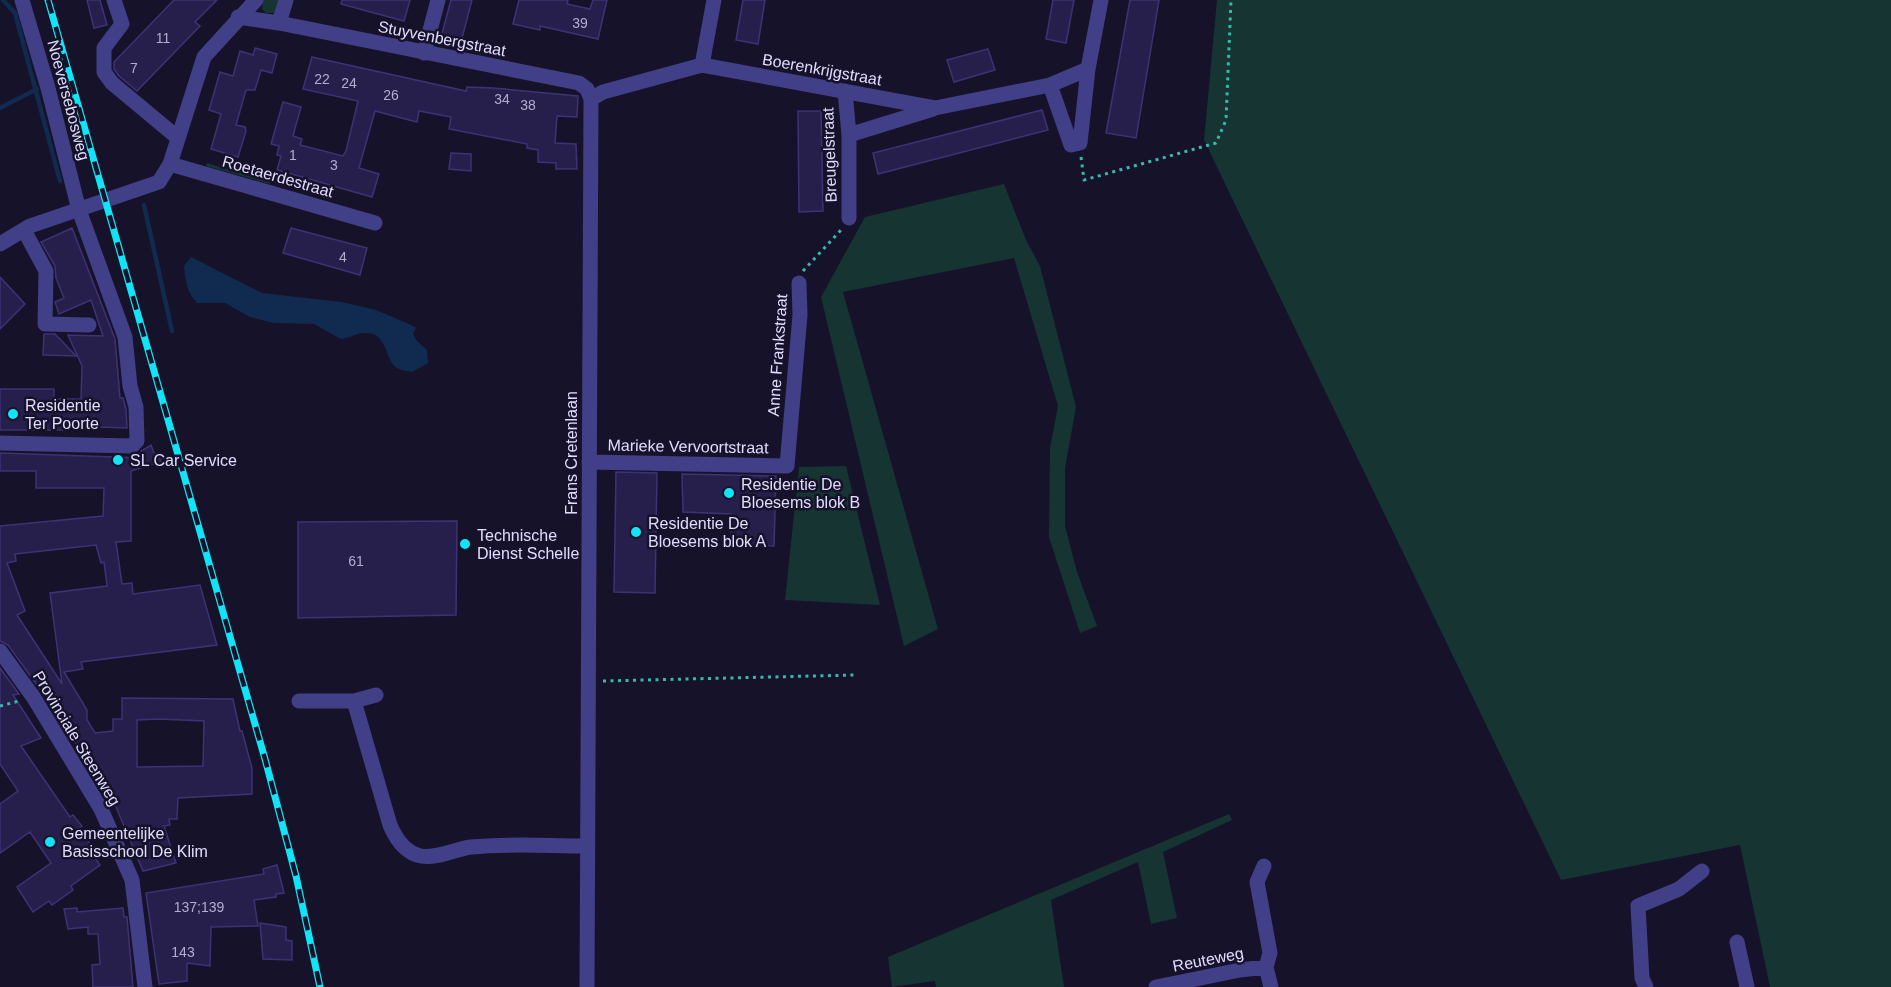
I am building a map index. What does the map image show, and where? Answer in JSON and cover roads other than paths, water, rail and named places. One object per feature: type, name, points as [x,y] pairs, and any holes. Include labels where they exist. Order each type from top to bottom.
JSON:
[{"type":"street","name":"Noeversebosweg","points":[[0,443],[132,446],[137,441],[136,406],[130,386],[125,337],[79,210],[48,88],[22,0]]},
{"type":"street","points":[[114,0],[122,24],[104,48],[104,72],[112,83],[178,138]]},
{"type":"street","points":[[0,244],[24,230],[159,182],[170,164],[204,57],[238,17],[256,0]]},
{"type":"street","points":[[279,23],[286,0]]},
{"type":"street","points":[[423,53],[438,0]]},
{"type":"street","points":[[702,65],[714,0]]},
{"type":"street","points":[[1050,86],[1071,145],[1080,143],[1088,69],[1101,0]]},
{"type":"street","name":"Stuyvenbergstraat","points":[[238,17],[279,23],[579,83],[586,89],[591,99]]},
{"type":"street","name":"Boerenkrijgstraat","points":[[591,99],[603,92],[702,65],[935,108],[1050,86],[1088,69]]},
{"type":"street","name":"Breugelstraat","points":[[845,91],[849,135],[849,218]]},
{"type":"street","name":"Frans Cretenlaan","points":[[587,987],[591,99]]},
{"type":"street","points":[[849,135],[935,108]]},
{"type":"street","name":"Roetaerdestraat","points":[[170,164],[375,223]]},
{"type":"street","points":[[24,230],[46,271],[45,324],[89,325]]},
{"type":"street","name":"Anne Frankstraat","points":[[787,466],[800,315],[799,283]]},
{"type":"street","name":"Marieke Vervoortstraat","points":[[589,462],[787,466]]},
{"type":"street","name":"Provinciale Steenweg","points":[[0,651],[34,698],[101,809],[132,880],[145,987]]},
{"type":"street","points":[[299,701],[354,701],[376,695]]},
{"type":"street","points":[[354,701],[390,825],[399,842],[412,853],[433,856],[482,846],[587,846]]},
{"type":"street","points":[[1264,866],[1257,882],[1270,953],[1266,967],[1271,987]]},
{"type":"street","points":[[1646,987],[1642,978],[1638,906],[1679,889],[1702,871]]},
{"type":"street","points":[[1737,942],[1747,987]]},
{"type":"street","name":"Reuteweg","points":[[1156,987],[1266,967]]},
{"type":"water","points":[[191,257],[262,293],[342,302],[376,310],[411,325],[416,328],[413,333],[416,340],[427,350],[428,363],[412,372],[394,366],[384,344],[371,333],[361,333],[341,339],[314,324],[273,323],[250,317],[225,303],[197,303],[189,290],[185,276],[184,266]]},
{"type":"waterway","points":[[3,0],[15,13],[60,181]]},
{"type":"waterway","points":[[0,108],[37,89]]},
{"type":"waterway","points":[[144,205],[172,331]]},
{"type":"railway","points":[[48,0],[265,759],[296,876],[320,987]]},
{"type":"place","name":"Residentie Ter Poorte","points":[[13,414]]},
{"type":"place","name":"SL Car Service","points":[[118,460]]},
{"type":"place","name":"Residentie De Bloesems blok B","points":[[729,493]]},
{"type":"place","name":"Residentie De Bloesems blok A","points":[[636,532]]},
{"type":"place","name":"Technische Dienst Schelle","points":[[465,544]]},
{"type":"place","name":"Gemeentelijke Basisschool De Klim","points":[[50,842]]}]
